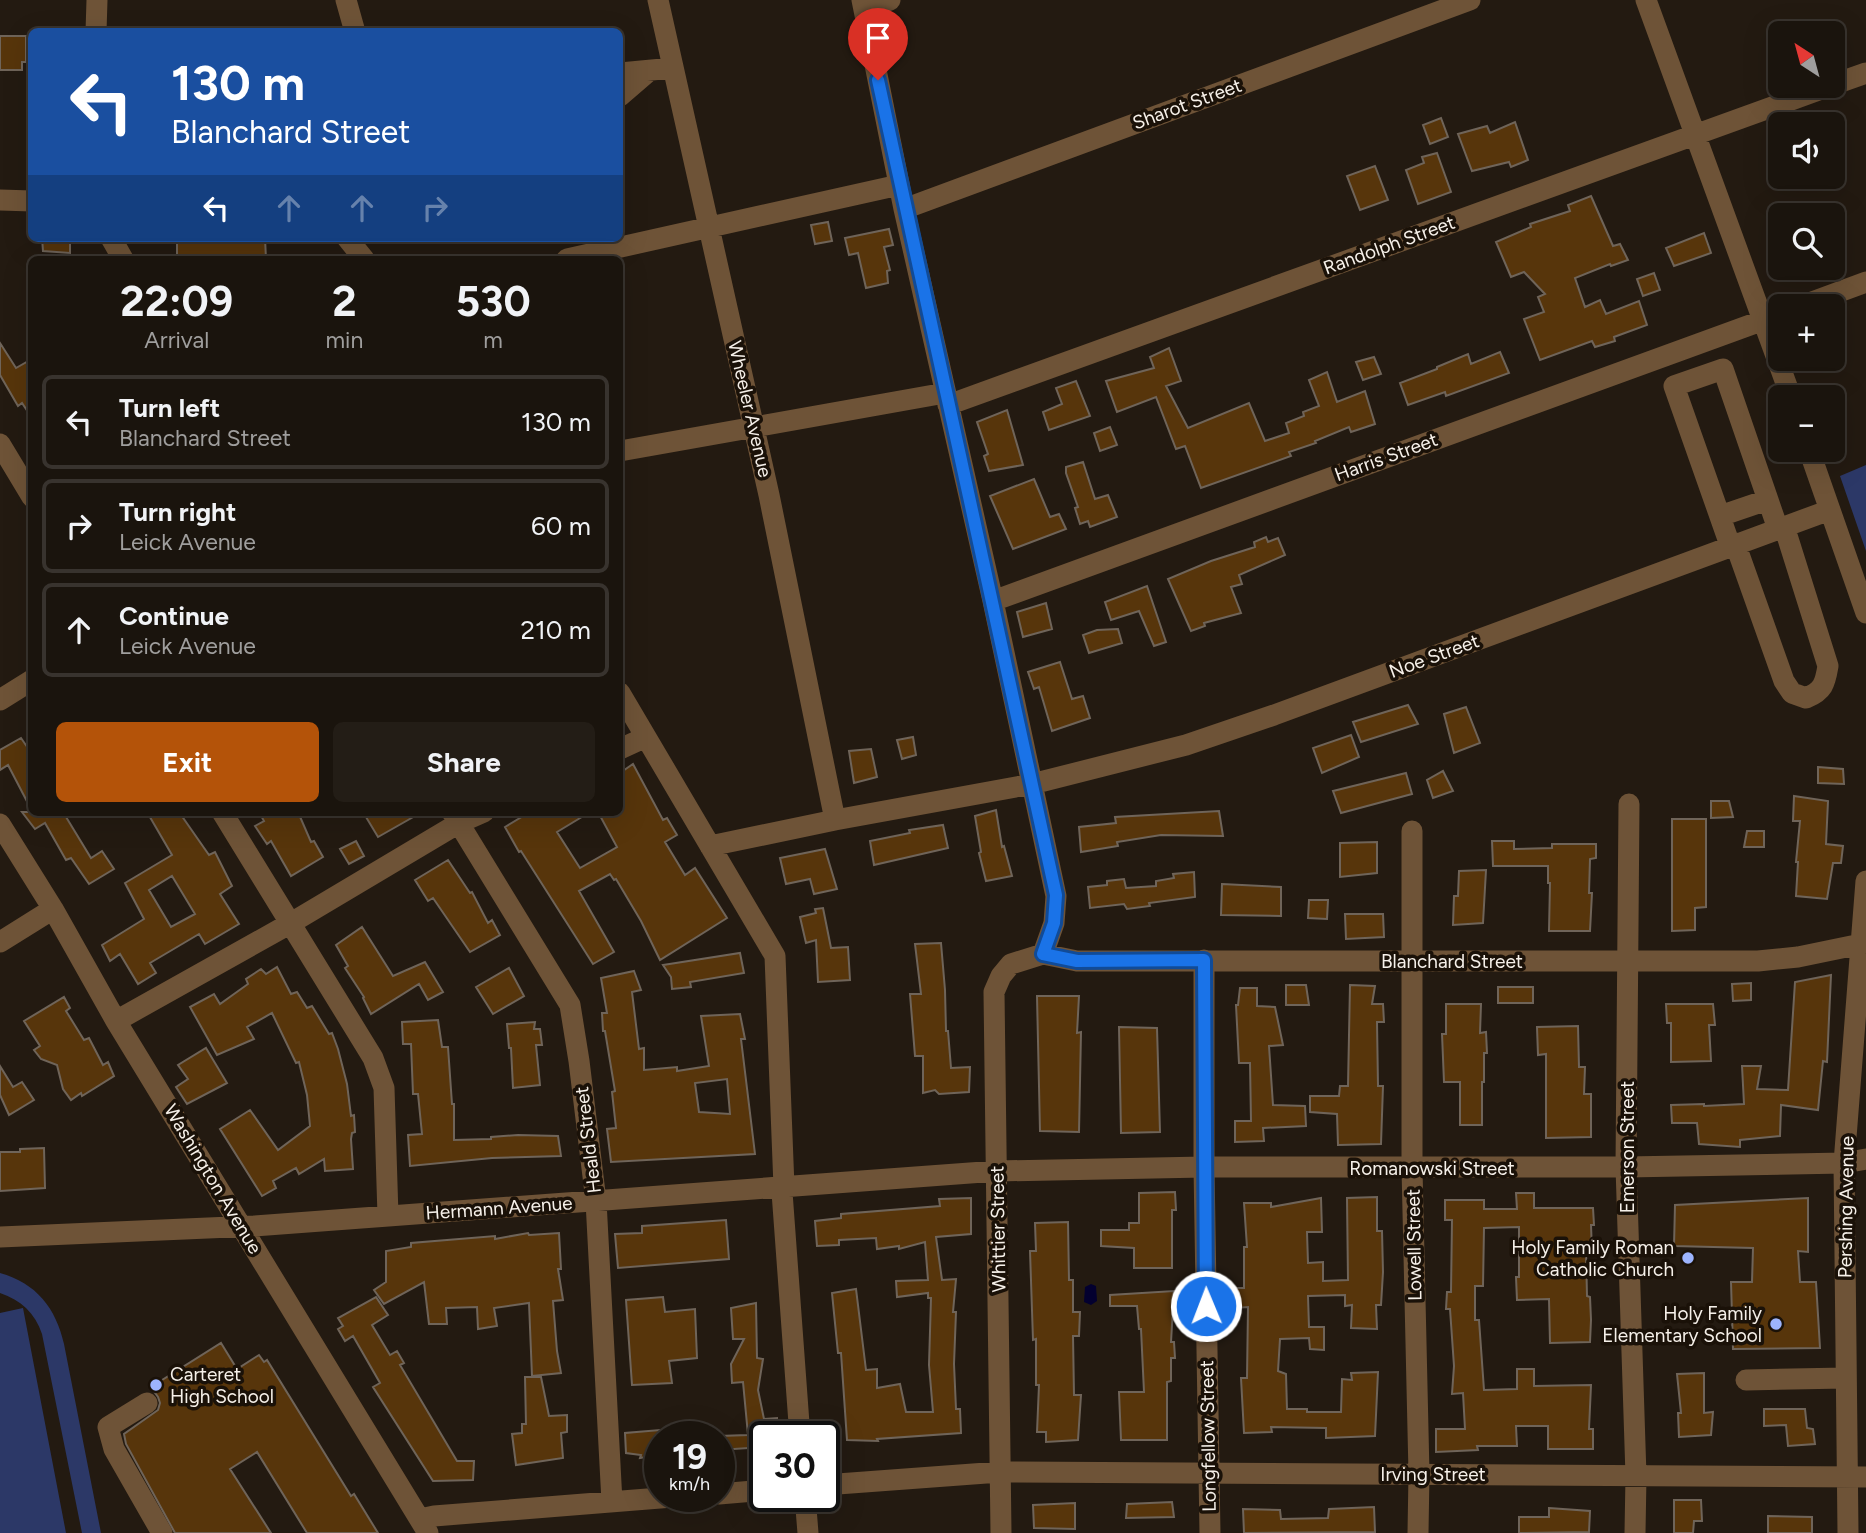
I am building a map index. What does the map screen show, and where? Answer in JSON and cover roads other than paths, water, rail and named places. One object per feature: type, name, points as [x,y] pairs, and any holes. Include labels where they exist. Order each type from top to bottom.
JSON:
[{"type":"street","points":[[96,28],[97,0]]},
{"type":"street","points":[[346,0],[354,28]]},
{"type":"street","name":"Wheeler Avenue","points":[[658,0],[754,427],[835,820]]},
{"type":"street","points":[[890,0],[863,5],[904,209],[1056,895],[1054,923],[1043,954]]},
{"type":"street","name":"Sharot Street","points":[[904,209],[1470,0]]},
{"type":"street","points":[[1646,0],[1695,134],[1768,310]]},
{"type":"street","points":[[623,73],[674,68]]},
{"type":"street","points":[[623,93],[649,71]]},
{"type":"street","name":"Randolph Street","points":[[1845,80],[1866,73]]},
{"type":"street","name":"Randolph Street","points":[[623,450],[754,427],[946,399],[1795,98]]},
{"type":"street","points":[[580,256],[900,185]]},
{"type":"street","points":[[0,200],[28,201]]},
{"type":"street","points":[[350,242],[362,256]]},
{"type":"street","points":[[1834,294],[1866,282]]},
{"type":"street","name":"Harris Street","points":[[993,601],[1768,318]]},
{"type":"street","points":[[1723,369],[1767,499],[1781,527],[1828,666],[1825,681],[1817,693],[1806,698],[1792,693],[1784,681],[1720,516],[1674,386],[1723,369]]},
{"type":"street","points":[[0,444],[28,490]]},
{"type":"street","points":[[1813,462],[1866,613]]},
{"type":"street","points":[[1720,516],[1767,499]]},
{"type":"street","name":"Noe Street","points":[[710,846],[1032,784],[1163,752],[1274,715],[1830,510]]},
{"type":"street","points":[[0,700],[28,682]]},
{"type":"street","points":[[623,698],[775,956],[784,1187],[782,1192],[799,1421]]},
{"type":"street","points":[[623,748],[646,737]]},
{"type":"street","name":"Emerson Street","points":[[1629,804],[1626,1167],[1636,1476],[1635,1533]]},
{"type":"street","points":[[224,816],[373,1058],[384,1087],[388,1216]]},
{"type":"street","points":[[116,1021],[290,923],[456,818]]},
{"type":"street","name":"Heald Street","points":[[456,818],[570,1005],[596,1201],[612,1502]]},
{"type":"street","name":"Washington Avenue","points":[[0,824],[53,909],[116,1021],[424,1526]]},
{"type":"street","name":"Lowell Street","points":[[1412,831],[1412,1168],[1418,1533]]},
{"type":"street","name":"Pershing Avenue","points":[[1848,1533],[1856,1478],[1845,1378],[1844,1163],[1861,1001],[1861,944],[1866,881]]},
{"type":"street","points":[[0,942],[53,909]]},
{"type":"street","name":"Blanchard Street","points":[[1043,954],[1077,961],[1758,961],[1798,957],[1861,944]]},
{"type":"street","name":"Whittier Street","points":[[1001,1533],[994,992],[1001,976],[1011,964],[1043,954]]},
{"type":"street","name":"Longfellow Street","points":[[1204,960],[1204,1167],[1210,1533]]},
{"type":"street","name":"Romanowski Street","points":[[997,1171],[1204,1167],[1626,1167],[1844,1163],[1866,1160]]},
{"type":"street","name":"Hermann Avenue","points":[[0,1237],[242,1227],[997,1171]]},
{"type":"street","points":[[1746,1380],[1845,1378]]},
{"type":"street","points":[[147,1403],[108,1427],[114,1449],[162,1533]]},
{"type":"street","name":"Irving Street","points":[[840,1484],[1000,1472],[1856,1478]]},
{"type":"street","points":[[424,1526],[433,1516],[644,1499]]},
{"type":"street","points":[[806,1512],[808,1533]]},
{"type":"place","name":"Holy Family Roman Catholic Church","points":[[1688,1258]]},
{"type":"place","name":"Holy Family Elementary School","points":[[1776,1324]]},
{"type":"place","name":"Carteret High School","points":[[156,1385]]}]
